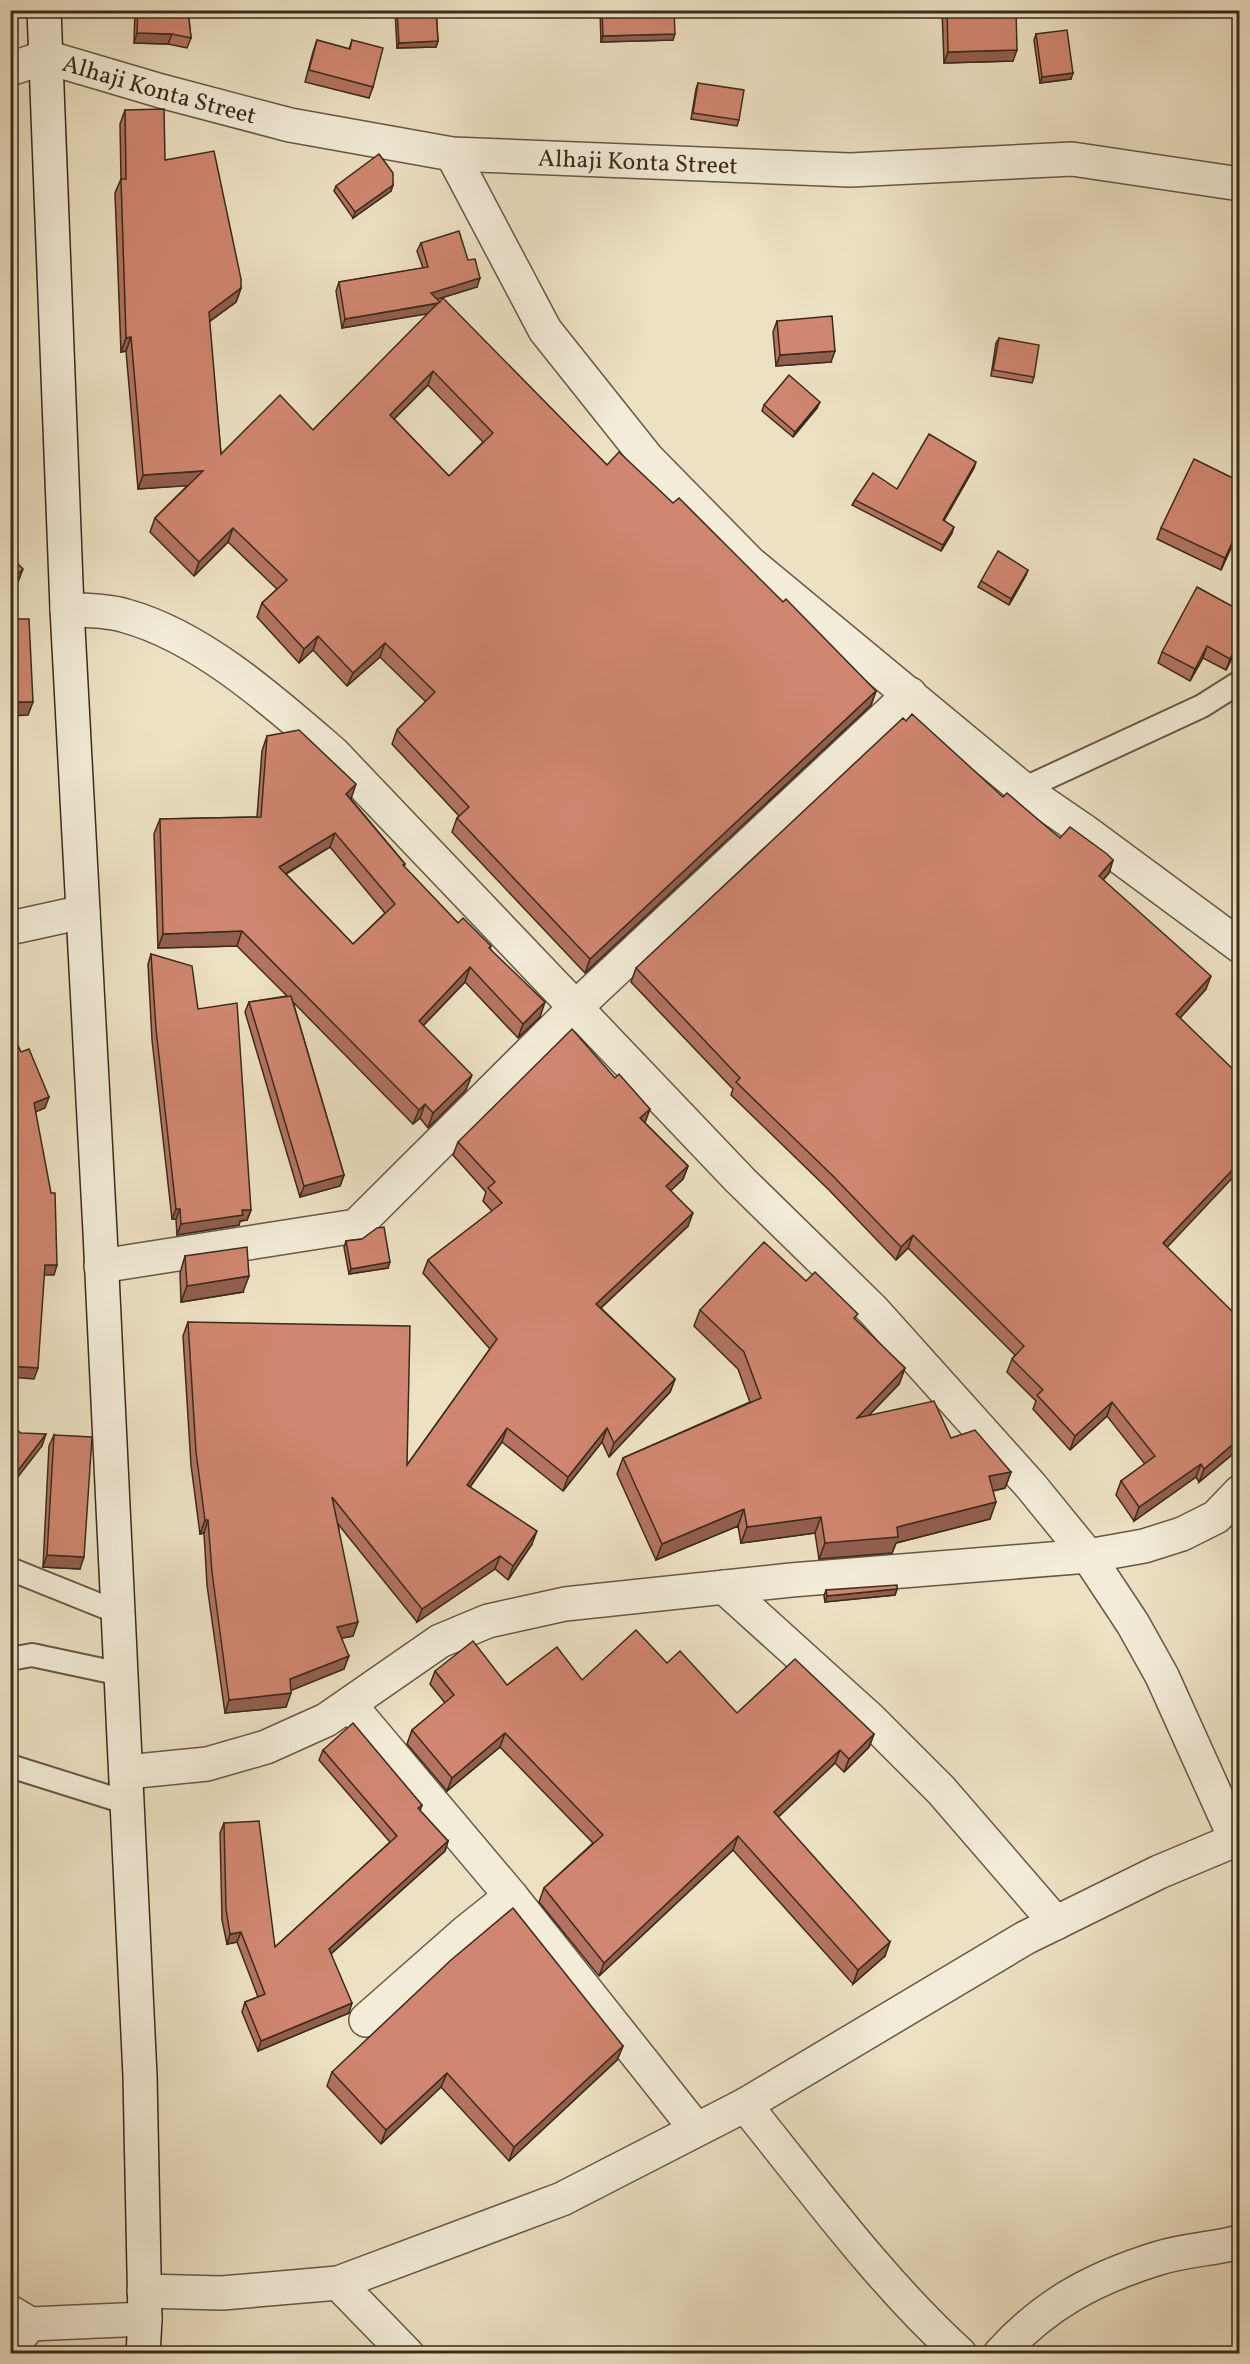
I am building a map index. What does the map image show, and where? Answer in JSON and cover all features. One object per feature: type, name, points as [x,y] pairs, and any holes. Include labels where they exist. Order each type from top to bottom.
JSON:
[{"type":"street","points":[[44,10],[67,609],[140,2076],[145,2305],[143,2354]]},
{"type":"street","points":[[10,69],[46,57]]},
{"type":"street","name":"Alhaji Konta Street","points":[[46,57],[161,91],[290,125],[453,154],[850,170],[1072,159],[1239,184]]},
{"type":"street","points":[[453,154],[545,330],[647,458],[750,563],[1023,789],[1083,830],[1239,945]]},
{"type":"street","points":[[17,2328],[222,2293],[338,2283],[562,2199],[745,2104],[1025,1938],[1159,1872],[1238,1839],[1162,1676],[1133,1624],[1088,1556],[967,1413],[873,1310],[740,1180],[333,753],[284,710],[194,646],[126,615],[67,609]]},
{"type":"street","points":[[101,1266],[356,1226],[576,1007],[910,694]]},
{"type":"street","points":[[10,928],[83,912]]},
{"type":"street","points":[[127,1787],[266,1747],[326,1720],[440,1641],[488,1622],[565,1604],[724,1587],[1088,1556],[1144,1546],[1182,1534],[1216,1516],[1239,1492]]},
{"type":"street","points":[[724,1587],[869,1718],[941,1790],[1056,1923]]},
{"type":"street","points":[[350,1705],[511,1896],[696,2129]]},
{"type":"street","points":[[366,2020],[467,1931],[511,1896]]},
{"type":"street","points":[[745,2104],[861,2250],[922,2319],[960,2354]]},
{"type":"street","points":[[1000,2354],[1026,2325],[1057,2303],[1106,2277],[1160,2258],[1239,2242]]},
{"type":"street","points":[[338,2283],[407,2354]]},
{"type":"lane","points":[[1023,789],[1202,706],[1239,682]]},
{"type":"lane","points":[[10,1569],[117,1612]]},
{"type":"lane","points":[[10,1659],[32,1655],[121,1674]]},
{"type":"lane","points":[[10,1766],[127,1787]]},
{"type":"building","points":[[138,10],[188,10],[191,38],[172,34],[137,33]]},
{"type":"building","points":[[397,10],[436,10],[438,41],[399,43]]},
{"type":"building","points":[[602,10],[674,10],[675,34],[603,36]]},
{"type":"building","points":[[947,10],[1016,10],[1017,50],[948,52]]},
{"type":"building","points":[[1067,30],[1073,73],[1042,77],[1036,34]]},
{"type":"building","points":[[317,40],[350,49],[352,40],[383,48],[373,87],[309,70]]},
{"type":"building","points":[[698,83],[744,90],[739,120],[693,113]]},
{"type":"building","points":[[164,109],[165,160],[214,151],[241,279],[241,288],[209,312],[221,454],[280,395],[313,430],[443,298],[607,465],[619,452],[673,503],[679,498],[783,602],[786,599],[876,691],[590,959],[457,818],[469,807],[397,730],[435,692],[385,643],[353,673],[318,636],[304,649],[262,603],[287,580],[233,528],[199,562],[155,518],[203,471],[143,475],[131,337],[126,338],[121,179],[126,179],[125,110]],"holes":[[[433,371],[493,433],[449,476],[390,415]]]},
{"type":"building","points":[[379,154],[393,173],[393,185],[355,212],[336,186]]},
{"type":"building","points":[[459,231],[468,260],[475,259],[480,278],[431,293],[440,302],[438,303],[345,319],[339,282],[428,267],[421,243]]},
{"type":"building","points":[[832,316],[835,351],[780,355],[777,321]]},
{"type":"building","points":[[999,338],[1039,345],[1034,377],[993,370]]},
{"type":"building","points":[[789,375],[820,402],[795,432],[764,405]]},
{"type":"building","points":[[929,434],[976,462],[943,520],[954,527],[943,545],[855,500],[873,473],[897,489]]},
{"type":"building","points":[[1194,459],[1239,481],[1239,528],[1225,558],[1161,528]]},
{"type":"building","points":[[998,551],[1028,570],[1011,599],[981,581]]},
{"type":"building","points":[[10,556],[23,569],[10,581]]},
{"type":"building","points":[[1197,587],[1239,610],[1239,641],[1230,659],[1207,646],[1195,669],[1162,652]]},
{"type":"building","points":[[10,619],[29,619],[33,702],[10,702]]},
{"type":"building","points":[[912,714],[1003,797],[1007,793],[1060,838],[1070,827],[1107,854],[1113,860],[1099,876],[1211,976],[1176,1014],[1239,1075],[1239,1163],[1163,1243],[1239,1318],[1239,1439],[1204,1469],[1201,1464],[1139,1507],[1121,1481],[1155,1456],[1112,1402],[1075,1436],[1037,1395],[1043,1390],[1012,1359],[1024,1346],[913,1235],[901,1247],[833,1176],[736,1082],[740,1078],[636,968],[903,718],[906,721]]},
{"type":"building","points":[[299,730],[356,784],[346,794],[405,864],[403,865],[458,923],[463,918],[491,946],[489,948],[545,1002],[523,1024],[470,967],[419,1021],[472,1075],[433,1113],[425,1104],[419,1110],[242,931],[163,934],[160,819],[261,817],[267,736]],"holes":[[[335,833],[395,904],[353,944],[279,867]]]},
{"type":"building","points":[[151,954],[192,966],[198,1009],[237,1003],[251,1210],[242,1210],[243,1215],[181,1224],[180,1209],[176,1209],[156,1029]]},
{"type":"building","points":[[291,996],[344,1175],[304,1186],[249,1002]]},
{"type":"building","points":[[10,1028],[21,1052],[29,1049],[49,1097],[34,1103],[51,1193],[55,1193],[57,1265],[45,1265],[38,1368],[10,1366]]},
{"type":"building","points":[[572,1029],[615,1078],[619,1074],[650,1109],[640,1118],[688,1166],[666,1186],[693,1213],[596,1304],[675,1379],[614,1443],[607,1428],[568,1477],[507,1428],[467,1485],[537,1531],[513,1566],[500,1556],[422,1609],[332,1497],[358,1622],[337,1627],[349,1656],[290,1679],[291,1693],[229,1700],[212,1572],[208,1520],[205,1520],[196,1452],[188,1322],[410,1326],[407,1465],[497,1339],[428,1260],[502,1203],[488,1188],[495,1182],[458,1142]]},
{"type":"building","points":[[384,1227],[390,1262],[351,1269],[346,1241],[362,1239],[377,1228]]},
{"type":"building","points":[[764,1242],[806,1281],[815,1272],[858,1314],[854,1318],[905,1368],[857,1418],[934,1401],[951,1438],[975,1430],[1011,1472],[989,1476],[996,1502],[897,1527],[898,1537],[825,1543],[821,1517],[747,1527],[744,1509],[662,1544],[623,1458],[761,1398],[744,1352],[700,1310]]},
{"type":"building","points":[[247,1247],[249,1276],[187,1286],[185,1256]]},
{"type":"building","points":[[10,1425],[21,1433],[46,1434],[10,1481]]},
{"type":"building","points":[[54,1435],[92,1437],[84,1557],[47,1555]]},
{"type":"building","points":[[897,1585],[897,1589],[827,1596],[826,1590]]},
{"type":"building","points":[[636,1630],[667,1663],[680,1651],[737,1713],[795,1659],[874,1734],[849,1759],[840,1750],[774,1812],[890,1942],[858,1970],[738,1836],[604,1963],[544,1888],[603,1835],[505,1733],[452,1778],[412,1730],[454,1695],[435,1671],[473,1641],[507,1685],[557,1647],[582,1680]]},
{"type":"building","points":[[353,1723],[422,1805],[418,1808],[448,1841],[329,1949],[352,2003],[261,2041],[245,2002],[265,1994],[241,1932],[230,1934],[226,1909],[224,1823],[259,1821],[275,1947],[397,1836],[323,1750]]},
{"type":"building","points":[[513,1908],[623,2046],[514,2147],[447,2073],[386,2130],[332,2072],[451,1960]]}]
